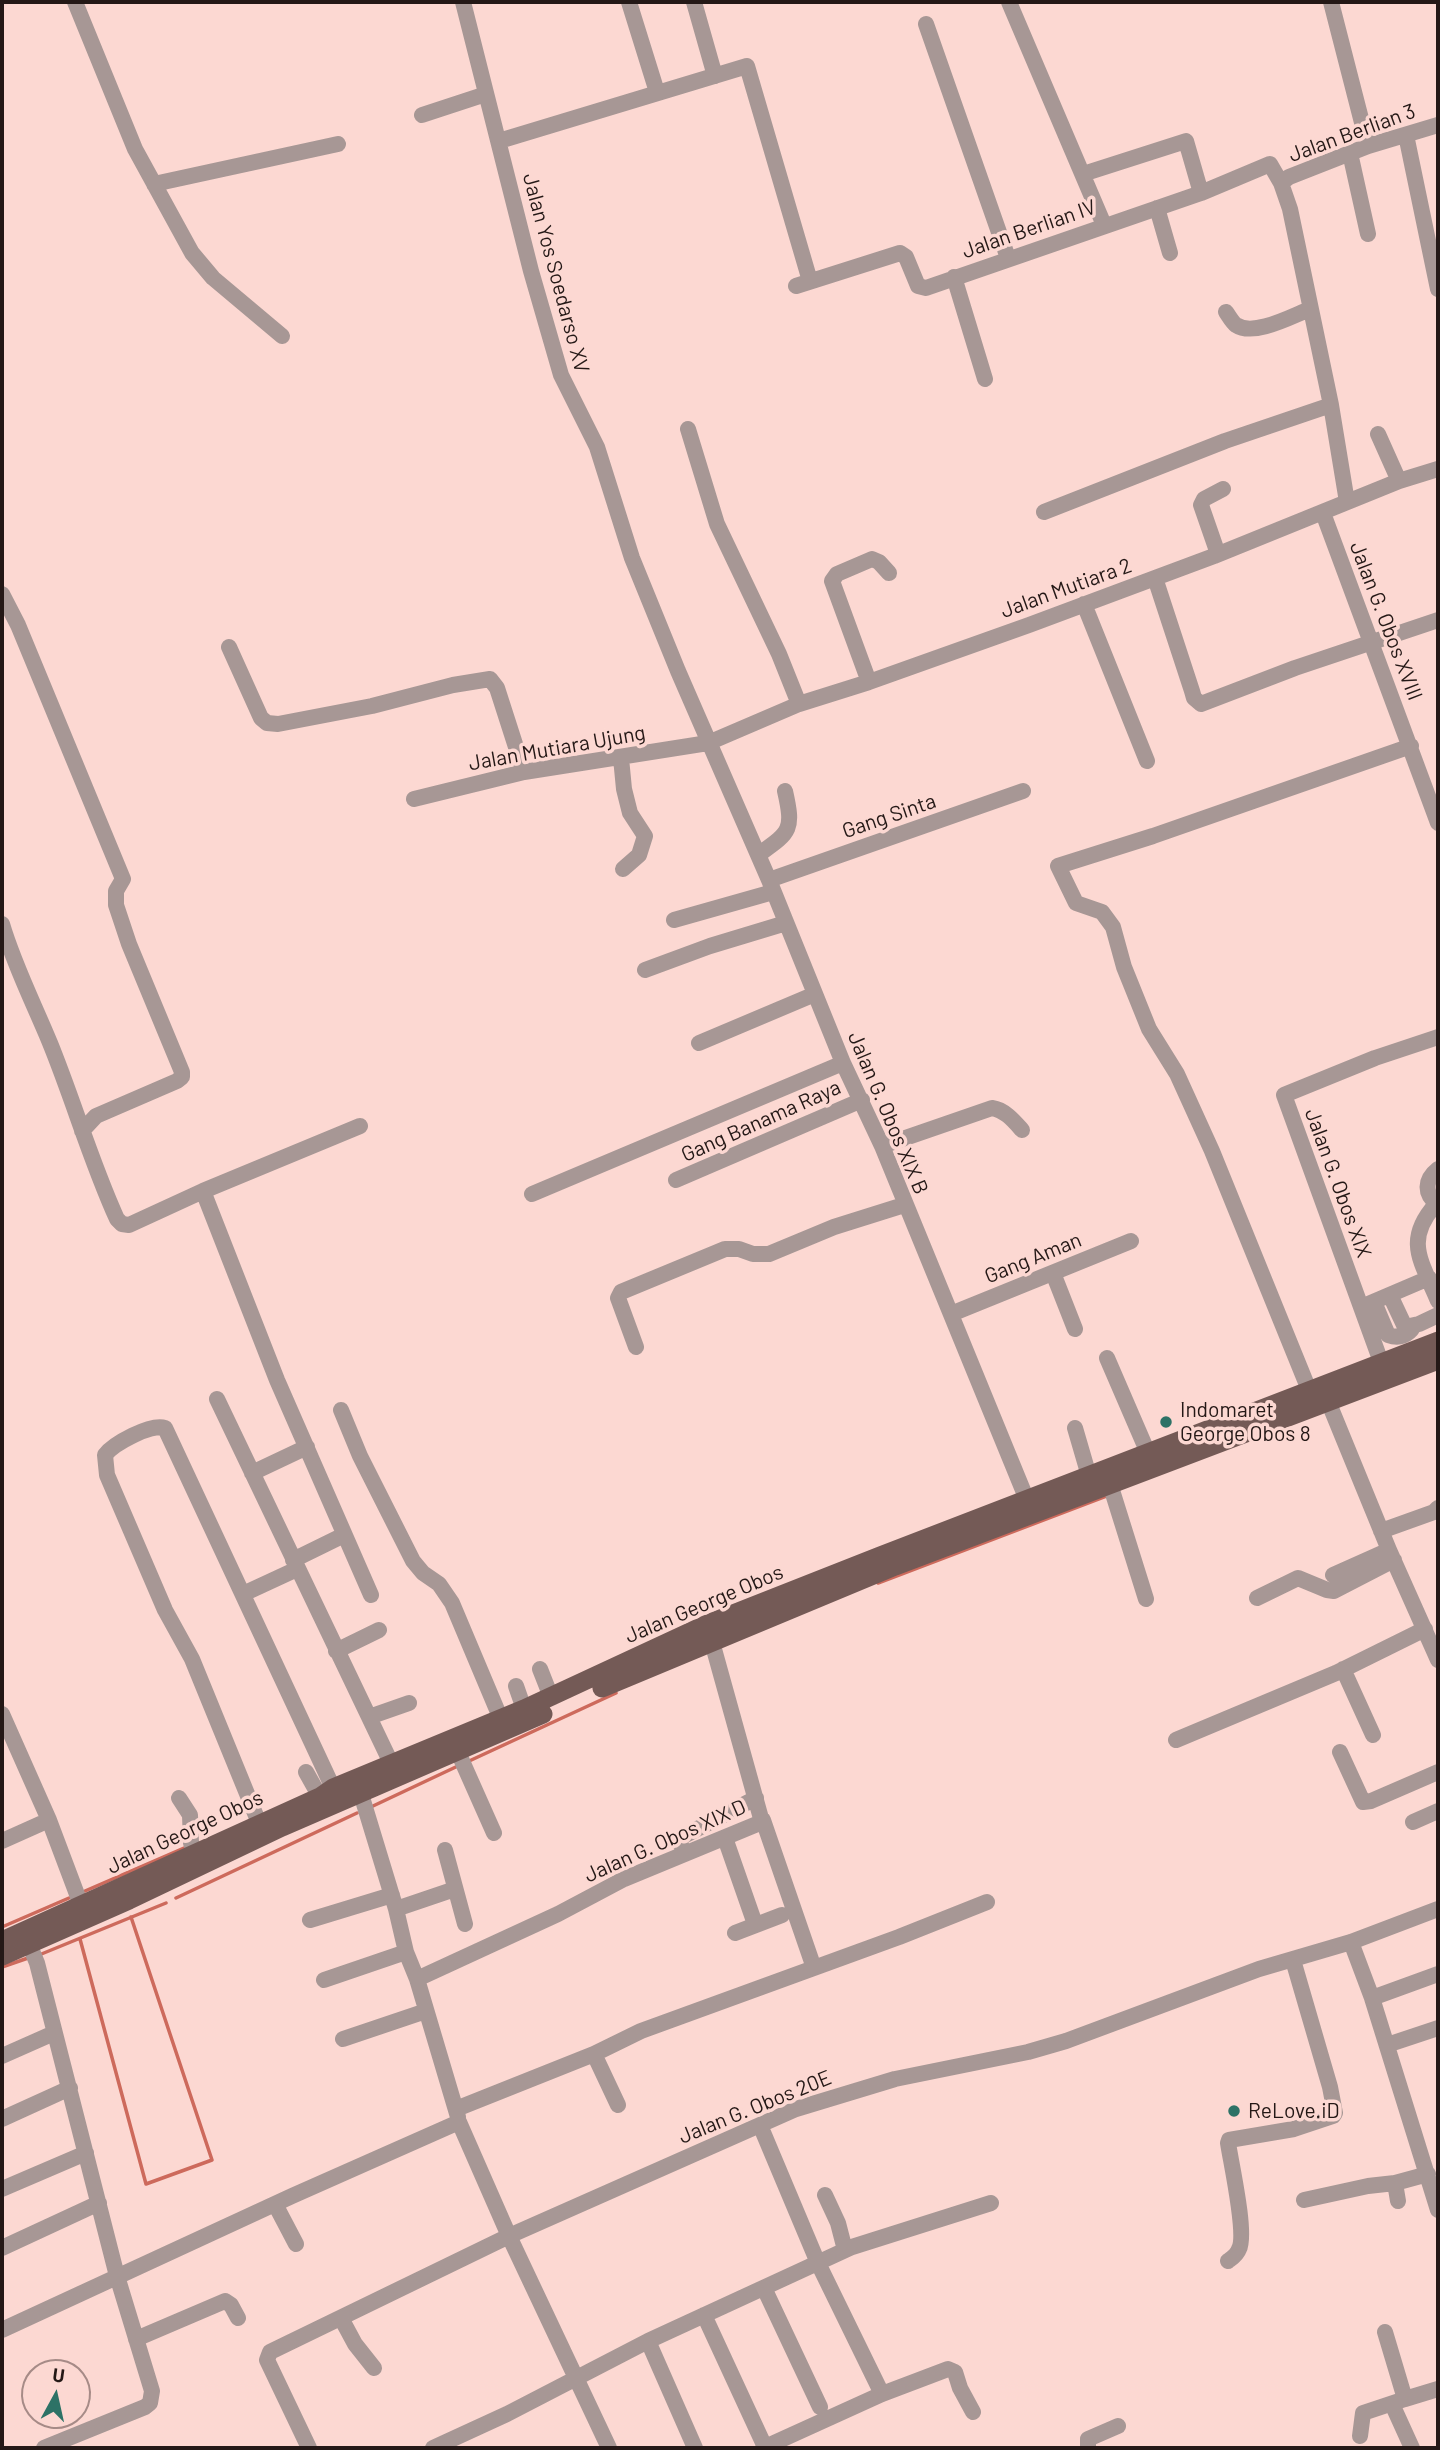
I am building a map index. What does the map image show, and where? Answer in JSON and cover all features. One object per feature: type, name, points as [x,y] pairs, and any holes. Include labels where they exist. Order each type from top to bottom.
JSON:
[{"type":"main road","name":"Jalan George Obos","points":[[30,1948],[81,1905],[391,1763],[551,1697],[705,1625],[1149,1453],[1307,1385],[1379,1358],[1438,1341]]},
{"type":"main road","name":"Jalan George Obos","points":[[2,1956],[30,1948],[282,1828],[622,1679],[895,1566],[1438,1360]]},
{"type":"main road","name":"Jalan George Obos","points":[[2,1941],[30,1948]]},
{"type":"street","points":[[75,2],[135,149],[192,253],[230,294],[282,336]]},
{"type":"street","name":"Jalan Yos Soedarso XV","points":[[463,2],[534,284],[561,375],[597,447],[632,558],[708,743]]},
{"type":"street","points":[[629,2],[657,92]]},
{"type":"street","points":[[499,141],[715,76],[694,2]]},
{"type":"street","points":[[1009,2],[1104,225]]},
{"type":"street","points":[[1331,2],[1368,146]]},
{"type":"street","points":[[926,24],[1008,258]]},
{"type":"street","name":"Jalan Berlian IV","points":[[715,76],[747,66],[803,284],[900,253],[906,257],[918,286],[922,288],[1201,193],[1270,164],[1281,183]]},
{"type":"street","points":[[422,114],[486,94]]},
{"type":"street","name":"Jalan Berlian 3","points":[[1281,183],[1289,177],[1368,146],[1438,125]]},
{"type":"street","points":[[1406,135],[1438,289]]},
{"type":"street","points":[[1083,174],[1186,141],[1201,193]]},
{"type":"street","points":[[154,184],[338,144]]},
{"type":"street","points":[[1350,153],[1368,234]]},
{"type":"street","points":[[1281,183],[1290,209],[1331,405],[1347,502]]},
{"type":"street","points":[[1157,208],[1170,253]]},
{"type":"street","points":[[954,276],[985,379]]},
{"type":"street","points":[[1226,312],[1236,324],[1246,329],[1258,329],[1310,309]]},
{"type":"street","points":[[1044,513],[1225,441],[1331,405]]},
{"type":"street","points":[[688,429],[717,524],[779,654],[799,704]]},
{"type":"street","points":[[1378,433],[1399,481]]},
{"type":"street","name":"Jalan Mutiara 2","points":[[708,743],[799,704],[869,682],[1155,578],[1399,481],[1438,469]]},
{"type":"street","points":[[1217,554],[1201,505],[1204,499],[1223,489]]},
{"type":"street","name":"Jalan G. Obos XVIII","points":[[1323,513],[1438,822]]},
{"type":"street","points":[[869,682],[832,582],[837,574],[872,559],[879,562],[889,573]]},
{"type":"street","points":[[1155,578],[1192,691],[1201,704],[1295,668],[1438,620]]},
{"type":"street","points":[[2,594],[18,625],[123,879],[115,895],[129,944],[183,1072],[177,1081],[94,1117],[82,1131]]},
{"type":"street","points":[[1084,604],[1147,761]]},
{"type":"street","points":[[229,648],[261,718],[278,724],[490,679],[497,688],[524,772]]},
{"type":"street","name":"Jalan Mutiara Ujung","points":[[414,799],[524,772],[708,743]]},
{"type":"street","name":"Jalan G. Obos XIX B","points":[[708,743],[758,855],[843,1063],[882,1146],[1027,1500]]},
{"type":"street","points":[[1307,1385],[1207,1140],[1177,1074],[1149,1028],[1124,967],[1112,927],[1102,912],[1076,903],[1058,866],[1153,836],[1411,746]]},
{"type":"street","points":[[621,758],[630,813],[645,836],[639,855],[623,869]]},
{"type":"street","points":[[758,855],[779,840],[790,827],[785,791]]},
{"type":"street","name":"Gang Sinta","points":[[674,920],[1023,791]]},
{"type":"street","points":[[645,970],[710,946],[786,923]]},
{"type":"street","points":[[2,924],[111,1205],[121,1224],[141,1220],[360,1126]]},
{"type":"street","points":[[699,1043],[815,994]]},
{"type":"street","name":"Jalan G. Obos XIX","points":[[1379,1358],[1366,1305],[1284,1095],[1375,1058],[1438,1037]]},
{"type":"street","points":[[532,1194],[843,1063]]},
{"type":"street","name":"Gang Banama Raya","points":[[676,1180],[862,1100]]},
{"type":"street","points":[[882,1146],[992,1108],[1012,1118],[1022,1130]]},
{"type":"street","points":[[1438,1169],[1427,1183],[1430,1198],[1437,1204],[1425,1216],[1416,1242],[1438,1301]]},
{"type":"street","points":[[204,1191],[277,1380],[371,1595]]},
{"type":"street","points":[[636,1347],[618,1298],[621,1292],[725,1250],[739,1249],[753,1254],[769,1254],[834,1227],[904,1205]]},
{"type":"street","name":"Gang Aman","points":[[951,1314],[1131,1241]]},
{"type":"street","points":[[1053,1273],[1075,1329]]},
{"type":"street","points":[[1366,1305],[1429,1278]]},
{"type":"street","points":[[1390,1295],[1403,1325],[1413,1326],[1438,1315]]},
{"type":"street","points":[[1366,1305],[1377,1309],[1388,1335],[1402,1337],[1410,1332],[1413,1326]]},
{"type":"street","points":[[1107,1358],[1149,1453]]},
{"type":"street","points":[[217,1399],[391,1763]]},
{"type":"street","points":[[1328,1401],[1391,1555],[1438,1660]]},
{"type":"street","points":[[341,1410],[360,1457],[413,1561],[439,1584],[452,1603],[500,1717]]},
{"type":"street","points":[[258,1823],[192,1659],[160,1598],[107,1475],[105,1455],[110,1449],[153,1427],[165,1428],[243,1594],[326,1793]]},
{"type":"street","points":[[1075,1428],[1089,1476]]},
{"type":"street","points":[[252,1472],[307,1447]]},
{"type":"street","points":[[1110,1484],[1146,1599]]},
{"type":"street","points":[[1381,1531],[1434,1512],[1438,1508]]},
{"type":"street","points":[[243,1594],[344,1535]]},
{"type":"street","points":[[1333,1575],[1391,1555]]},
{"type":"street","points":[[1257,1598],[1302,1578],[1334,1591],[1391,1555]]},
{"type":"street","points":[[1176,1740],[1343,1669],[1425,1629]]},
{"type":"street","points":[[336,1651],[379,1630]]},
{"type":"street","name":"Jalan G. Obos XIX D","points":[[417,1979],[558,1914],[624,1879],[757,1825],[763,1820],[731,1716],[712,1642]]},
{"type":"street","points":[[540,1669],[551,1697]]},
{"type":"street","points":[[1343,1669],[1373,1735]]},
{"type":"street","points":[[516,1686],[524,1709]]},
{"type":"street","points":[[369,1717],[409,1703]]},
{"type":"street","points":[[2,1714],[49,1820],[81,1905]]},
{"type":"street","points":[[458,1752],[494,1833]]},
{"type":"street","points":[[1340,1752],[1363,1802],[1438,1772]]},
{"type":"street","points":[[306,1772],[326,1793]]},
{"type":"street","points":[[361,1794],[394,1902],[406,1952],[417,1979],[458,2116],[509,2236],[609,2448]]},
{"type":"street","points":[[179,1798],[190,1815],[191,1843],[196,1852]]},
{"type":"street","points":[[685,1854],[680,1838],[757,1798]]},
{"type":"street","points":[[1413,1822],[1438,1811]]},
{"type":"street","points":[[2,1841],[49,1820]]},
{"type":"street","points":[[763,1820],[814,1968]]},
{"type":"street","points":[[725,1838],[755,1924]]},
{"type":"street","points":[[445,1850],[465,1924]]},
{"type":"street","points":[[310,1920],[455,1889]]},
{"type":"street","points":[[2,2330],[641,2031],[986,1902]]},
{"type":"street","name":"Jalan G. Obos 20E","points":[[309,2448],[267,2360],[268,2355],[274,2349],[509,2236],[796,2109],[895,2078],[1028,2052],[1104,2028],[1259,1969],[1351,1941],[1438,1909]]},
{"type":"street","points":[[735,1933],[782,1915]]},
{"type":"street","points":[[1351,1941],[1372,1998],[1438,2210]]},
{"type":"street","points":[[30,1948],[70,2088],[117,2276],[152,2390],[150,2403],[44,2448]]},
{"type":"street","points":[[324,1980],[406,1952]]},
{"type":"street","points":[[1228,2261],[1238,2253],[1241,2238],[1229,2140],[1294,2129],[1335,2113],[1293,1960]]},
{"type":"street","points":[[1372,1998],[1438,1974]]},
{"type":"street","points":[[343,2039],[426,2011]]},
{"type":"street","points":[[1387,2045],[1438,2028]]},
{"type":"street","points":[[2,2056],[54,2033]]},
{"type":"street","points":[[594,2054],[618,2105]]},
{"type":"street","points":[[2,2119],[70,2088]]},
{"type":"street","points":[[760,2125],[818,2263],[882,2395]]},
{"type":"street","points":[[2,2189],[86,2153]]},
{"type":"street","points":[[1304,2200],[1428,2174]]},
{"type":"street","points":[[1395,2183],[1398,2201]]},
{"type":"street","points":[[825,2195],[838,2223],[845,2250]]},
{"type":"street","points":[[2,2248],[99,2203]]},
{"type":"street","points":[[433,2448],[508,2414],[576,2376],[648,2341],[845,2250],[990,2203]]},
{"type":"street","points":[[275,2204],[296,2244]]},
{"type":"street","points":[[764,2288],[820,2407]]},
{"type":"street","points":[[136,2339],[225,2301],[231,2305],[238,2318]]},
{"type":"street","points":[[704,2315],[764,2448],[882,2395],[950,2369],[955,2372],[973,2412]]},
{"type":"street","points":[[341,2318],[355,2344],[374,2368]]},
{"type":"street","points":[[1385,2332],[1398,2402],[1412,2448]]},
{"type":"street","points":[[648,2341],[695,2448]]},
{"type":"street","points":[[1360,2436],[1363,2413],[1438,2389]]},
{"type":"street","points":[[1088,2448],[1088,2439],[1118,2426]]},
{"type":"waterway","points":[[878,1583],[1109,1495]]},
{"type":"waterway","points":[[467,1762],[616,1693]]},
{"type":"waterway","points":[[373,1806],[460,1765]]},
{"type":"waterway","points":[[176,1898],[357,1813]]},
{"type":"waterway","points":[[85,1891],[184,1848]]},
{"type":"waterway","points":[[2,1927],[69,1898]]},
{"type":"waterway","points":[[39,1955],[166,1903]]},
{"type":"waterway","points":[[80,1939],[146,2184],[212,2160],[131,1917]]},
{"type":"waterway","points":[[2,1967],[31,1957]]},
{"type":"place","name":"Indomaret George Obos 8","points":[[1166,1422]]},
{"type":"place","name":"ReLove.iD","points":[[1234,2111]]}]
